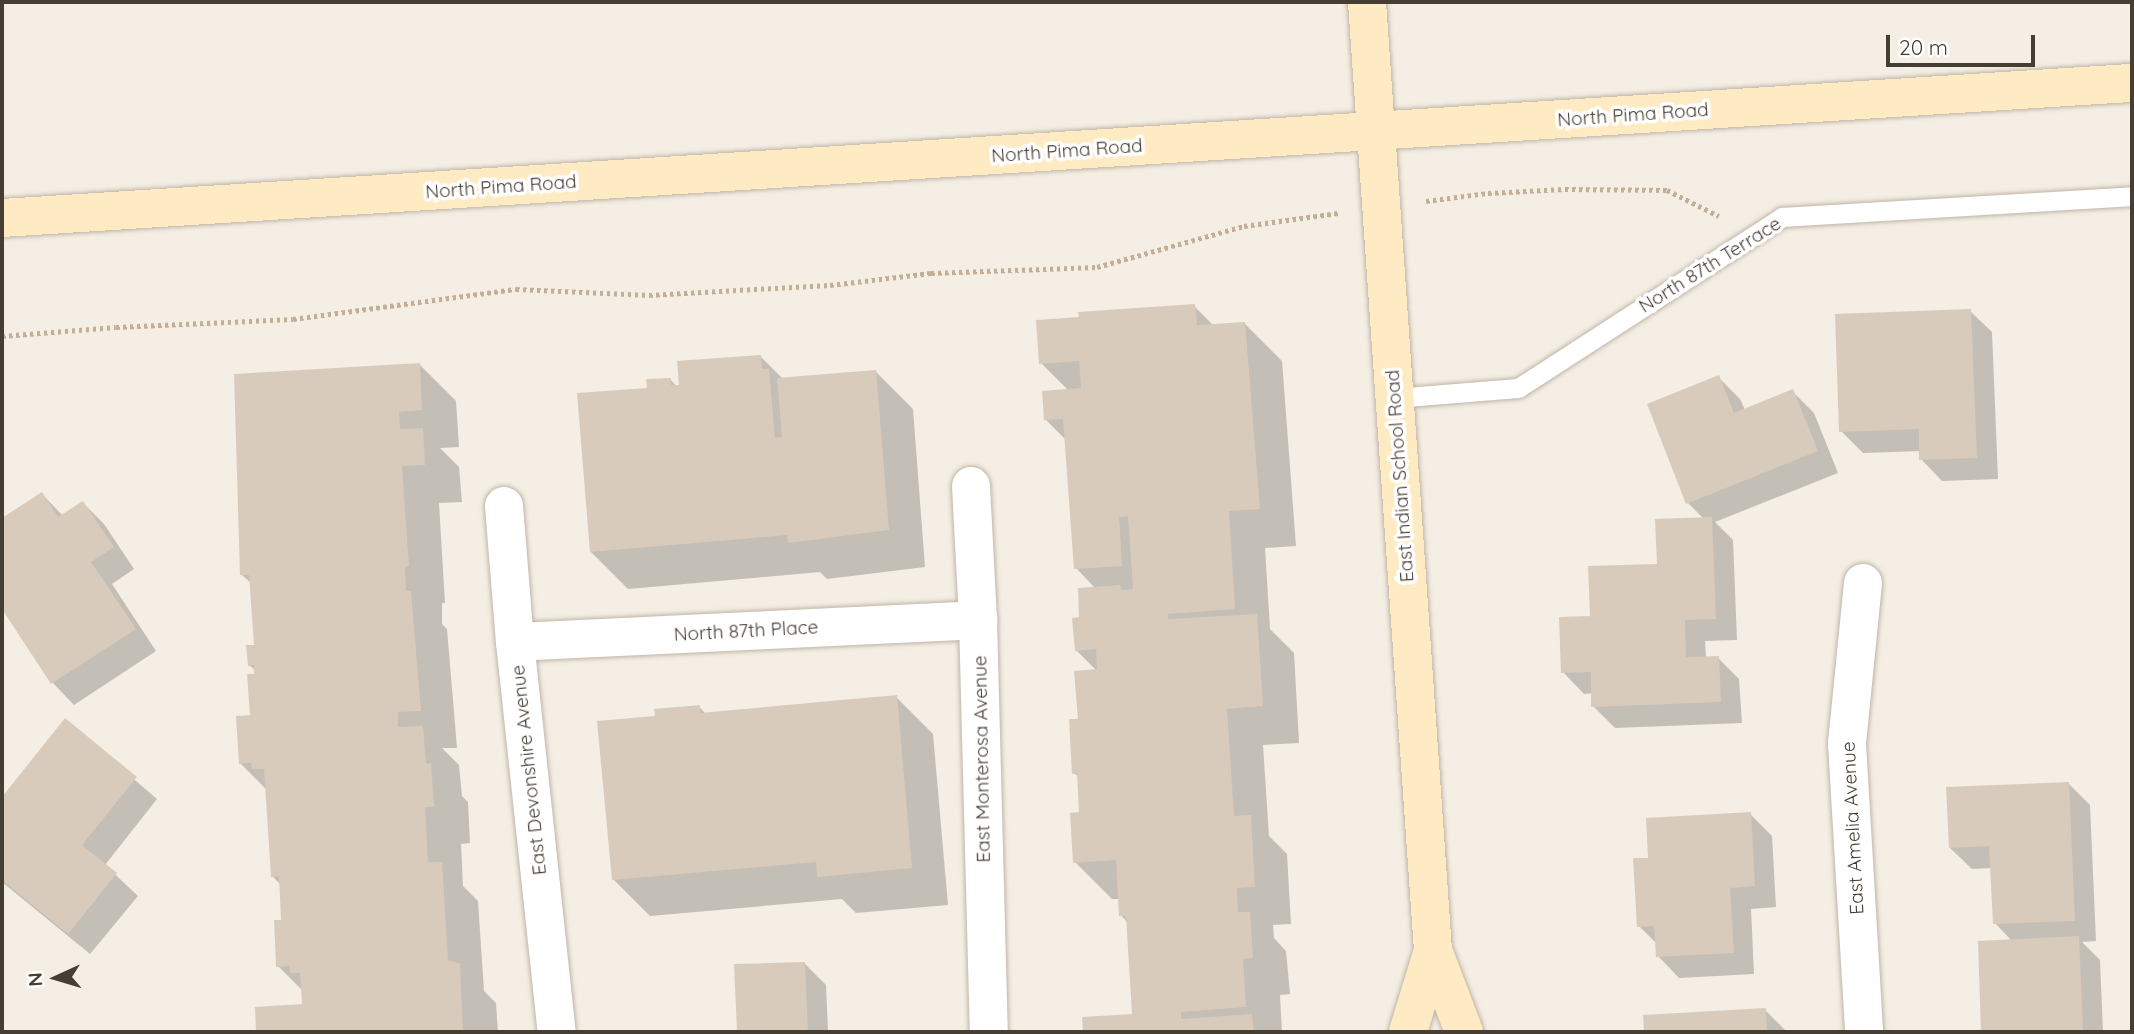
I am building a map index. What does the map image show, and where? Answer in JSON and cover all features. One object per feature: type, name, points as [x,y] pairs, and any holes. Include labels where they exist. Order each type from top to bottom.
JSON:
[{"type":"main road","name":"East Indian School Road","points":[[1367,2],[1433,950],[1464,1032]]},
{"type":"main road","name":"North Pima Road","points":[[2,218],[2132,83]]},
{"type":"main road","name":"East Indian School Road","points":[[1408,1032],[1433,950]]},
{"type":"street","name":"East Monterosa Avenue","points":[[971,486],[978,620],[989,1032]]},
{"type":"street","name":"East Devonshire Avenue","points":[[505,506],[515,642],[557,1032]]},
{"type":"street","name":"East Amelia Avenue","points":[[1863,583],[1847,744],[1864,1032]]},
{"type":"street","name":"North 87th Place","points":[[515,642],[978,620]]},
{"type":"lane","name":"North 87th Terrace","points":[[1394,398],[1518,388],[1782,217],[2132,196]]},
{"type":"path","points":[[1488,193],[1565,189],[1667,190],[1757,234]]},
{"type":"path","points":[[2,336],[116,327],[293,320],[516,289],[649,295],[830,285],[931,273],[1097,267],[1244,226],[1272,222]]},
{"type":"building","points":[[1195,304],[1197,325],[1245,322],[1260,509],[1229,511],[1235,609],[1168,614],[1168,619],[1257,614],[1263,706],[1227,709],[1234,816],[1251,815],[1255,887],[1237,888],[1238,912],[1250,912],[1253,958],[1243,959],[1246,1007],[1181,1012],[1181,1019],[1252,1014],[1254,1032],[1083,1032],[1082,1017],[1132,1014],[1126,916],[1119,916],[1116,860],[1073,863],[1070,813],[1079,812],[1077,773],[1072,774],[1069,719],[1078,719],[1074,671],[1097,669],[1096,649],[1075,651],[1072,618],[1079,617],[1078,588],[1120,585],[1121,590],[1133,589],[1128,516],[1119,517],[1122,566],[1074,569],[1063,419],[1044,420],[1042,391],[1081,388],[1079,361],[1039,364],[1036,320],[1079,317],[1078,312]]},
{"type":"building","points":[[1971,309],[1977,458],[1919,460],[1919,429],[1839,432],[1835,314]]},
{"type":"building","points":[[761,355],[762,369],[769,369],[775,438],[782,437],[777,378],[876,370],[889,530],[788,543],[787,535],[590,552],[577,393],[647,388],[646,379],[671,378],[671,385],[679,385],[677,361]]},
{"type":"building","points":[[420,363],[422,410],[399,412],[400,429],[423,428],[425,465],[402,466],[409,566],[405,567],[406,591],[411,591],[421,711],[398,712],[398,727],[423,726],[426,764],[431,763],[434,807],[425,807],[428,862],[442,862],[448,960],[460,964],[463,1032],[256,1032],[255,1007],[302,1004],[300,973],[290,973],[289,966],[276,967],[274,920],[281,920],[279,876],[271,877],[264,769],[252,769],[251,763],[239,764],[236,716],[250,715],[247,674],[254,674],[254,665],[248,666],[246,645],[254,645],[249,575],[240,575],[234,374]]},
{"type":"building","points":[[1719,375],[1734,413],[1793,389],[1818,451],[1686,504],[1647,404]]},
{"type":"building","points":[[42,492],[58,517],[83,501],[114,547],[91,562],[136,629],[51,684],[2,609],[2,518]]},
{"type":"building","points":[[1712,517],[1716,619],[1685,620],[1686,657],[1719,656],[1721,702],[1591,707],[1591,672],[1561,673],[1559,617],[1590,616],[1588,566],[1657,564],[1655,519]]},
{"type":"building","points":[[897,695],[912,868],[817,877],[816,862],[612,880],[597,721],[655,716],[654,709],[700,705],[700,713]]},
{"type":"building","points":[[65,718],[137,777],[82,845],[117,873],[68,934],[2,880],[2,797]]},
{"type":"building","points":[[2069,782],[2075,921],[1993,924],[1989,846],[1949,848],[1946,787]]},
{"type":"building","points":[[1751,812],[1755,886],[1730,888],[1734,953],[1656,957],[1654,926],[1637,927],[1633,858],[1648,858],[1646,818]]},
{"type":"building","points":[[2079,936],[2083,1032],[1981,1032],[1978,941]]},
{"type":"building","points":[[805,962],[808,1032],[737,1032],[734,964]]},
{"type":"building","points":[[1766,1008],[1767,1032],[1644,1032],[1643,1015]]}]
